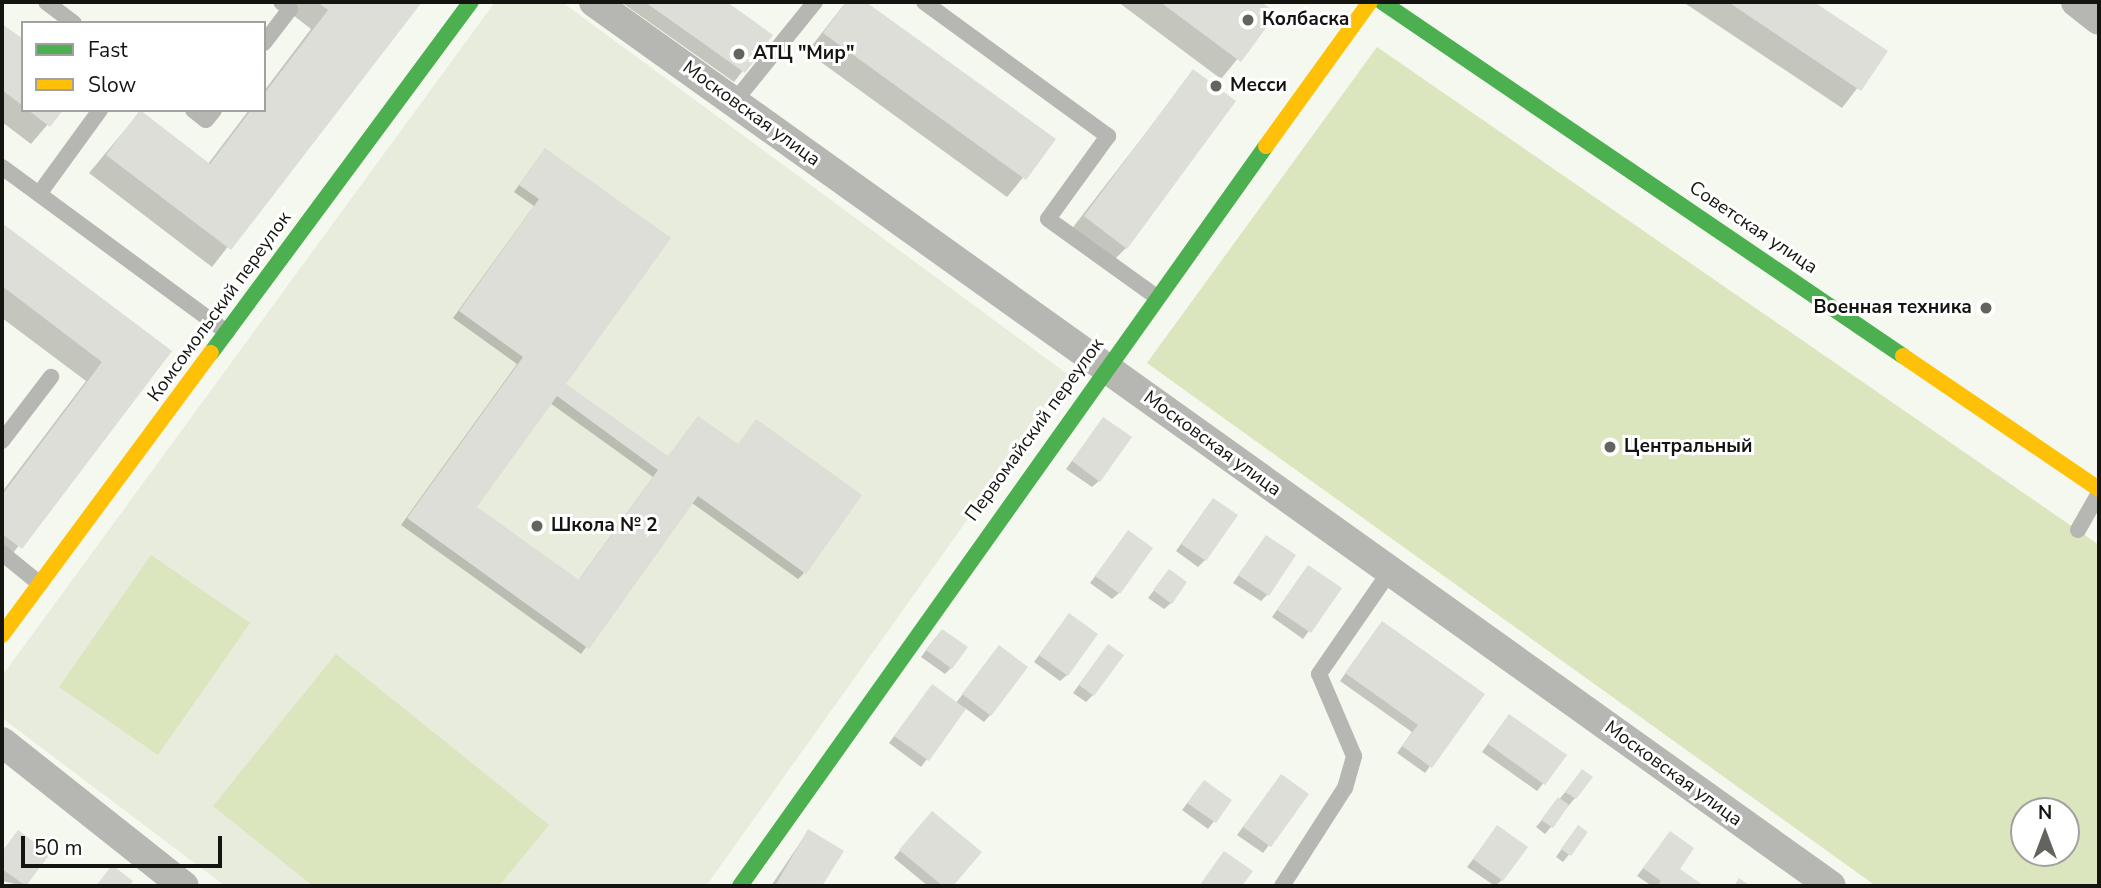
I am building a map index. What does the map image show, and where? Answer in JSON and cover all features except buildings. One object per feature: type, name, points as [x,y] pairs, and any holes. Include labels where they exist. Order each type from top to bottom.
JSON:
[{"type":"street","name":"Комсомольский переулок","points":[[2,635],[42,585],[471,2]]},
{"type":"street","name":"Московская улица","points":[[594,2],[1830,886]]},
{"type":"street","name":"Первомайский переулок","points":[[740,886],[1370,2]]},
{"type":"street","name":"Советская улица","points":[[1382,2],[2099,491]]},
{"type":"street","points":[[2076,2],[2099,20]]},
{"type":"street","points":[[2,742],[184,886]]},
{"type":"lane","points":[[46,2],[71,21]]},
{"type":"lane","points":[[266,40],[290,9],[281,2]]},
{"type":"lane","points":[[734,102],[815,2]]},
{"type":"lane","points":[[924,2],[1108,136],[1048,219],[1158,298]]},
{"type":"lane","points":[[38,194],[99,112]]},
{"type":"lane","points":[[196,112],[206,120],[212,112]]},
{"type":"lane","points":[[2,167],[227,332]]},
{"type":"lane","points":[[2,441],[51,377]]},
{"type":"lane","points":[[2078,530],[2099,491]]},
{"type":"lane","points":[[2,553],[42,585]]},
{"type":"lane","points":[[1282,886],[1345,788],[1354,756],[1320,674],[1390,571]]},
{"type":"shaded area","name":"Школа № 2","points":[[495,2],[562,2],[1070,376],[706,886],[225,886],[2,718],[2,676]]},
{"type":"green space","name":"Центральный","points":[[1377,47],[2099,545],[2099,886],[1876,886],[1147,363]]},
{"type":"green space","points":[[151,555],[250,623],[158,755],[59,687]]},
{"type":"green space","points":[[336,654],[549,825],[499,886],[313,886],[213,806]]},
{"type":"traffic: fast","points":[[211,353],[471,2]]},
{"type":"traffic: fast","points":[[1382,2],[1903,356]]},
{"type":"traffic: fast","points":[[740,886],[1266,146]]},
{"type":"traffic: slow","points":[[1266,146],[1370,2]]},
{"type":"traffic: slow","points":[[2,635],[211,353]]},
{"type":"traffic: slow","points":[[1903,356],[2099,489]]},
{"type":"place","name":"Колбаска","points":[[1248,20]]},
{"type":"place","name":"АТЦ \"Мир\"","points":[[739,54]]},
{"type":"place","name":"Месси","points":[[1216,86]]},
{"type":"place","name":"Военная техника","points":[[1986,308]]},
{"type":"place","name":"Центральный","points":[[1610,447]]},
{"type":"place","name":"Школа № 2","points":[[537,526]]}]
